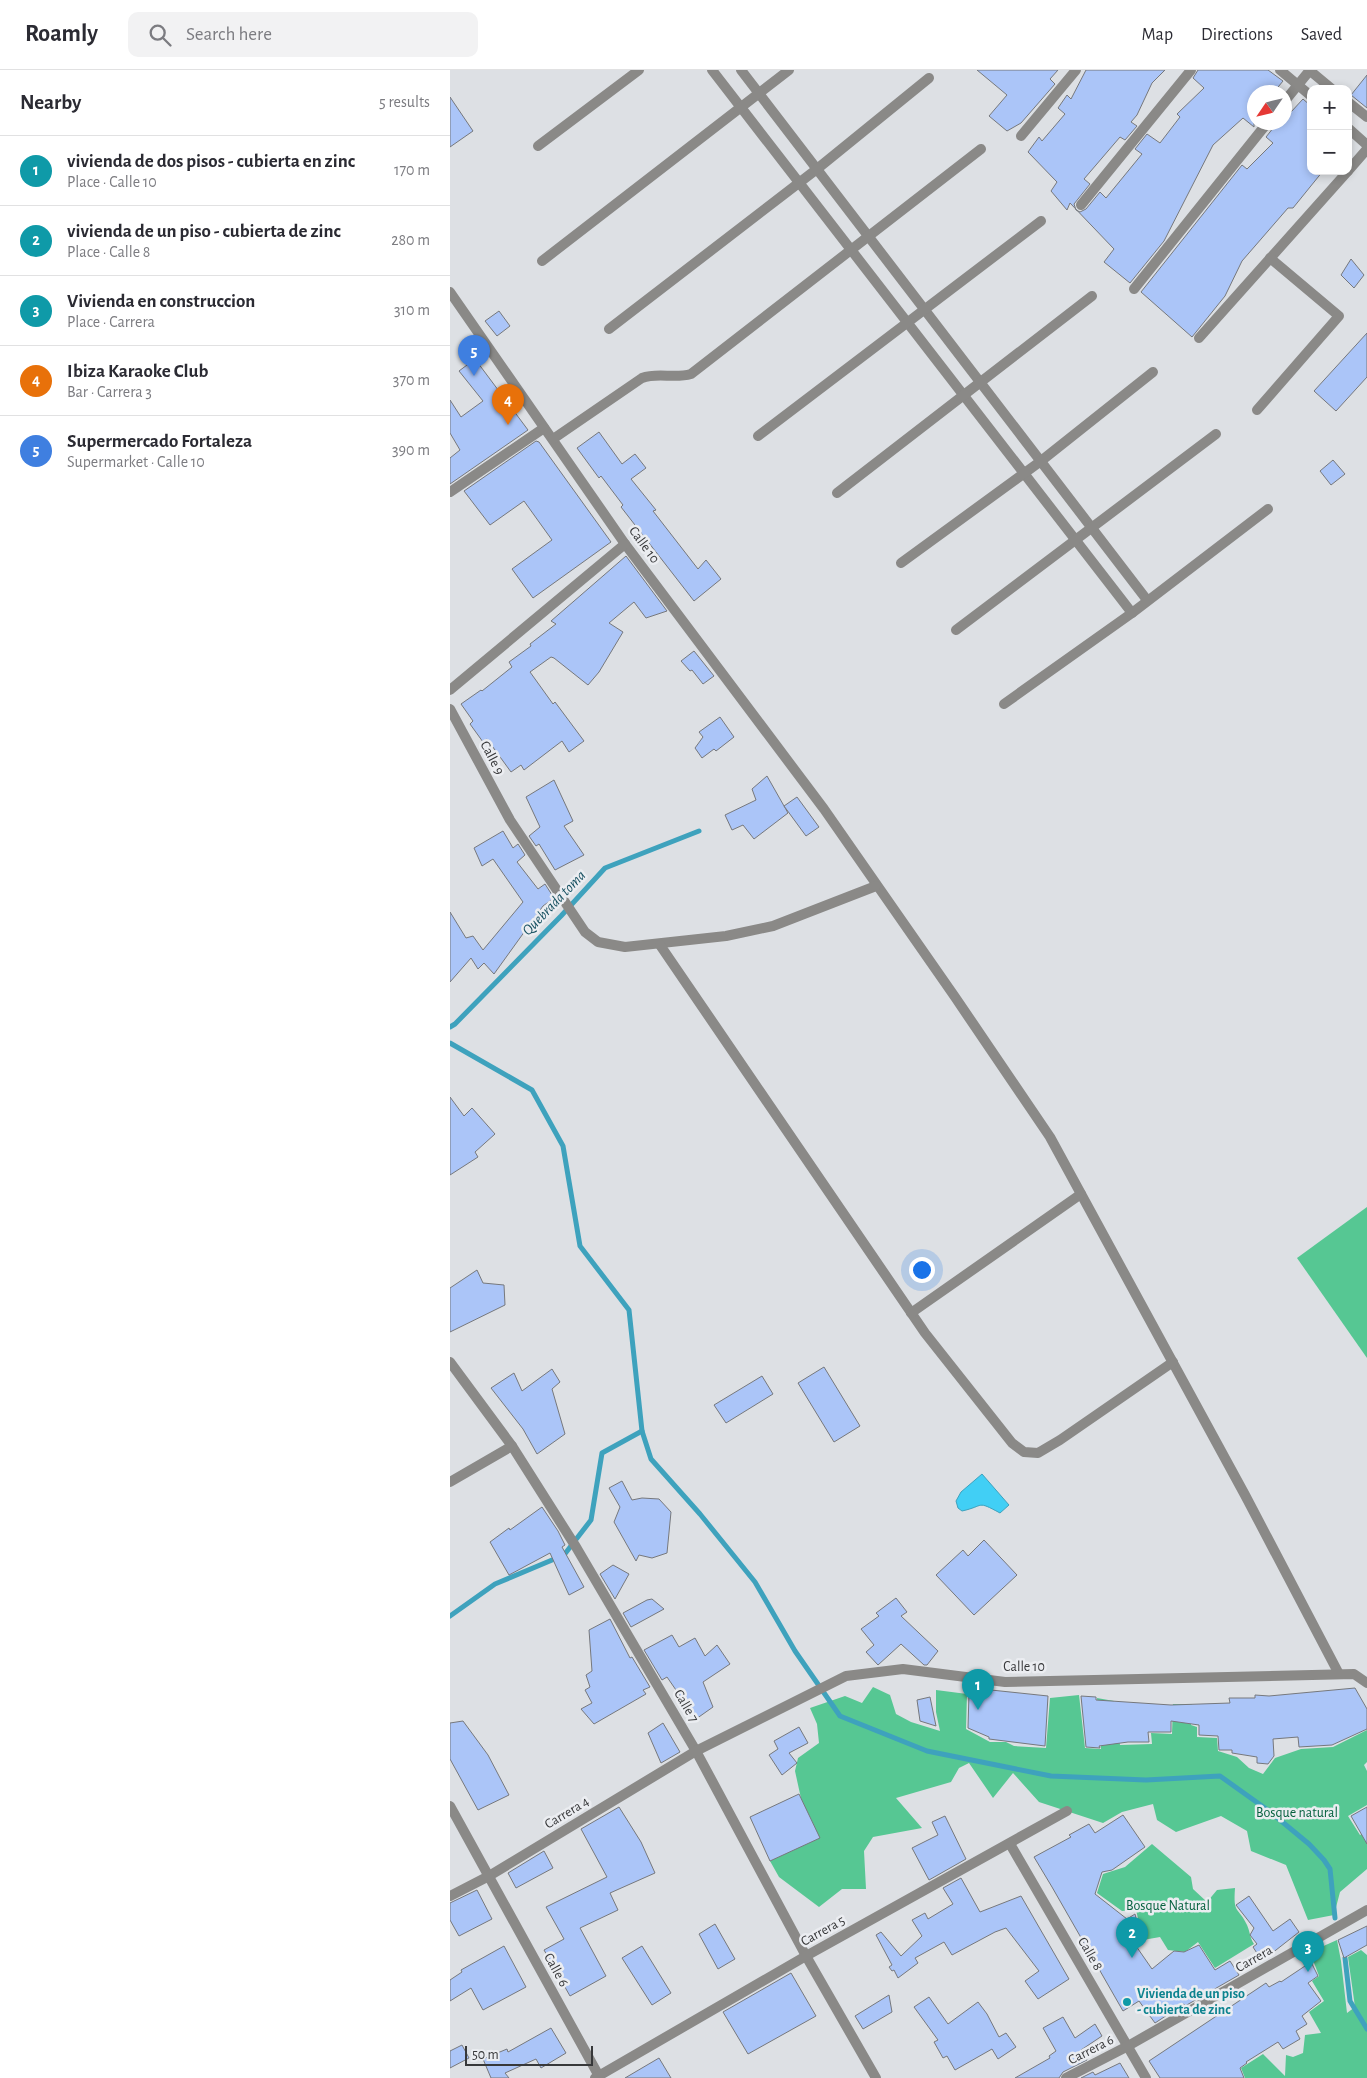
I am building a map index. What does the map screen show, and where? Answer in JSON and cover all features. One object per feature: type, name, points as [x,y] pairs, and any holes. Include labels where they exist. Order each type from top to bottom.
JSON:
[{"type":"street","points":[[538,146],[639,70]]},
{"type":"street","points":[[712,70],[1132,613]]},
{"type":"street","points":[[741,70],[1148,600]]},
{"type":"street","points":[[542,261],[789,70]]},
{"type":"street","points":[[1021,136],[1076,70]]},
{"type":"street","points":[[1081,205],[1191,70]]},
{"type":"street","points":[[1280,70],[1307,93]]},
{"type":"street","points":[[1292,92],[1309,70],[1327,85]]},
{"type":"street","points":[[609,329],[817,168],[928,78]]},
{"type":"street","points":[[1352,105],[1367,117]]},
{"type":"street","points":[[1134,289],[1262,130]]},
{"type":"street","points":[[1350,130],[1367,145]]},
{"type":"street","points":[[553,440],[642,378],[653,374],[681,377],[691,374],[981,149]]},
{"type":"street","points":[[1352,167],[1367,150]]},
{"type":"street","points":[[1199,338],[1344,175]]},
{"type":"street","points":[[758,436],[1040,221]]},
{"type":"street","points":[[1257,410],[1339,316],[1270,258]]},
{"type":"street","name":"Calle 10","points":[[450,292],[625,544],[824,809],[1050,1137],[1173,1362],[1339,1674]]},
{"type":"street","points":[[837,493],[1092,296]]},
{"type":"street","points":[[901,563],[1024,474],[1153,372]]},
{"type":"street","points":[[450,492],[544,428]]},
{"type":"street","points":[[956,630],[1216,434]]},
{"type":"street","points":[[1004,704],[1132,613],[1268,510]]},
{"type":"street","points":[[450,690],[625,544]]},
{"type":"street","name":"Calle 9","points":[[450,709],[510,820],[585,932],[598,942],[625,947],[660,945],[726,936],[773,926],[876,886]]},
{"type":"street","points":[[660,945],[925,1333],[1012,1443],[1024,1452],[1038,1453],[1173,1362]]},
{"type":"street","points":[[912,1313],[1081,1194]]},
{"type":"street","name":"Calle 7","points":[[450,1362],[453,1373],[512,1446],[576,1547],[696,1751],[806,1956],[876,2078]]},
{"type":"street","points":[[450,1482],[512,1446]]},
{"type":"street","name":"Calle 10","points":[[696,1751],[846,1676],[903,1669],[1005,1682],[1354,1674],[1367,1683]]},
{"type":"street","name":"Carrera 4","points":[[450,1896],[489,1876],[696,1751]]},
{"type":"street","name":"Calle 6","points":[[450,1806],[598,2077]]},
{"type":"street","name":"Carrera 5","points":[[598,2077],[806,1956],[1067,1811]]},
{"type":"street","name":"Calle 8","points":[[1010,1844],[1146,2078]]},
{"type":"street","name":"Carrera","points":[[1128,2046],[1367,1910]]},
{"type":"street","name":"Carrera 6","points":[[1066,2078],[1128,2046]]},
{"type":"green space","points":[[1367,1207],[1367,1358],[1297,1258]]},
{"type":"green space","name":"Bosque natural","points":[[873,1687],[890,1695],[896,1714],[911,1722],[940,1731],[936,1712],[936,1690],[967,1694],[966,1729],[990,1742],[1006,1742],[1014,1746],[1046,1748],[1050,1698],[1079,1695],[1085,1748],[1101,1749],[1097,1698],[1114,1701],[1120,1745],[1152,1744],[1151,1733],[1172,1734],[1173,1704],[1192,1704],[1191,1725],[1197,1727],[1197,1737],[1217,1738],[1218,1751],[1237,1757],[1249,1768],[1263,1774],[1275,1758],[1301,1749],[1333,1747],[1367,1730],[1367,1762],[1364,1765],[1367,1771],[1367,1805],[1348,1816],[1360,1835],[1367,1831],[1367,1869],[1340,1892],[1334,1915],[1308,1920],[1286,1865],[1251,1851],[1247,1831],[1221,1816],[1176,1832],[1157,1820],[1153,1804],[1122,1812],[1103,1823],[1039,1802],[1013,1773],[993,1798],[969,1763],[959,1768],[951,1782],[896,1798],[922,1828],[873,1837],[864,1851],[866,1889],[842,1889],[819,1907],[779,1877],[770,1861],[794,1849],[802,1803],[795,1771],[798,1758],[819,1743],[817,1724],[810,1708],[845,1696],[862,1703]]},
{"type":"green space","name":"Bosque Natural","points":[[1152,1844],[1191,1877],[1193,1889],[1207,1902],[1217,1890],[1235,1888],[1237,1910],[1247,1925],[1254,1944],[1215,1968],[1198,1942],[1185,1952],[1168,1950],[1160,1937],[1143,1940],[1136,1910],[1122,1911],[1097,1893],[1103,1874],[1125,1867]]},
{"type":"green space","points":[[1337,1940],[1347,2013],[1355,2007],[1348,1957],[1361,1950],[1367,1955],[1367,2078],[1245,2078],[1241,2068],[1263,2054],[1285,2076],[1286,2055],[1293,2057],[1303,2053],[1305,2035],[1321,2033],[1309,2012],[1324,2001],[1312,1981],[1319,1976],[1310,1952]]},
{"type":"water","points":[[982,1474],[1009,1505],[1000,1513],[983,1505],[962,1511],[958,1508],[956,1501],[961,1492]]},
{"type":"building","points":[[977,70],[1058,70],[1050,79],[1055,84],[1021,123],[1007,131],[989,116],[1007,95]]},
{"type":"building","points":[[1086,70],[1165,70],[1152,83],[1137,115],[1131,122],[1137,126],[1125,140],[1120,137],[1084,179],[1090,184],[1074,204],[1076,209],[1070,203],[1067,210],[1051,191],[1057,182],[1028,152],[1039,137],[1042,141],[1065,114],[1058,108],[1067,95],[1071,99]]},
{"type":"building","points":[[1198,70],[1268,70],[1283,81],[1280,85],[1247,85],[1247,121],[1243,118],[1213,145],[1164,241],[1130,283],[1104,262],[1114,249],[1077,211],[1080,212],[1086,209],[1100,192],[1106,198],[1142,154],[1135,149],[1147,134],[1160,143],[1180,117],[1177,114],[1204,88],[1193,78]]},
{"type":"building","points":[[1367,75],[1367,108],[1352,94]]},
{"type":"building","points":[[450,97],[473,131],[450,147]]},
{"type":"building","points":[[1303,99],[1307,102],[1307,175],[1320,175],[1293,208],[1288,208],[1242,261],[1225,296],[1192,337],[1141,292],[1242,165],[1247,169],[1273,143],[1266,137],[1272,130],[1292,130],[1292,111]]},
{"type":"building","points":[[1351,259],[1364,275],[1354,288],[1341,275]]},
{"type":"building","points":[[499,311],[510,326],[497,336],[485,321]]},
{"type":"building","points":[[1367,333],[1367,377],[1336,411],[1314,391]]},
{"type":"building","points":[[475,359],[528,430],[450,484],[450,458],[460,450],[450,433],[450,400],[461,417],[483,401],[459,371]]},
{"type":"building","points":[[599,432],[622,464],[635,454],[646,468],[631,479],[656,510],[653,511],[698,569],[706,560],[721,579],[694,601],[621,507],[623,505],[601,476],[599,478],[577,448]]},
{"type":"building","points":[[536,441],[539,442],[611,542],[533,598],[512,569],[552,540],[524,501],[490,525],[464,491]]},
{"type":"building","points":[[1333,460],[1345,474],[1331,485],[1320,471]]},
{"type":"building","points":[[626,556],[667,611],[646,618],[634,602],[609,623],[623,632],[599,672],[588,685],[551,657],[530,672],[553,704],[555,702],[584,741],[569,752],[562,741],[524,770],[521,765],[511,772],[487,739],[483,742],[470,724],[473,721],[461,704],[482,691],[512,667],[509,662],[556,624],[551,621]]},
{"type":"building","points":[[694,651],[714,676],[703,684],[692,670],[690,671],[681,661]]},
{"type":"building","points":[[720,717],[734,737],[716,751],[714,749],[702,758],[695,748],[703,737],[699,732]]},
{"type":"building","points":[[767,776],[788,813],[754,839],[743,825],[732,830],[725,815],[756,800],[752,789]]},
{"type":"building","points":[[554,780],[573,821],[564,826],[584,855],[555,870],[539,844],[536,846],[529,836],[540,827],[526,797]]},
{"type":"building","points":[[797,797],[819,827],[806,836],[784,806]]},
{"type":"building","points":[[503,831],[513,848],[518,844],[525,855],[517,862],[538,889],[545,884],[554,898],[543,906],[494,974],[484,963],[478,969],[471,958],[450,982],[450,912],[466,938],[473,936],[483,950],[523,902],[493,859],[482,866],[474,848]]},
{"type":"building","points":[[450,1097],[464,1116],[472,1108],[495,1134],[475,1152],[478,1157],[450,1175]]},
{"type":"building","points":[[477,1270],[483,1283],[504,1285],[505,1305],[450,1332],[450,1288]]},
{"type":"building","points":[[824,1367],[860,1426],[834,1442],[798,1383]]},
{"type":"building","points":[[552,1369],[560,1382],[552,1389],[565,1434],[537,1454],[523,1429],[491,1388],[514,1373],[522,1391]]},
{"type":"building","points":[[762,1376],[773,1394],[726,1423],[714,1405]]},
{"type":"building","points":[[622,1481],[632,1500],[642,1498],[659,1499],[671,1512],[667,1553],[652,1558],[639,1555],[636,1561],[614,1522],[620,1507],[609,1488]]},
{"type":"building","points":[[542,1507],[558,1531],[565,1545],[562,1547],[584,1587],[569,1595],[550,1553],[509,1575],[490,1542]]},
{"type":"building","points":[[984,1540],[1017,1575],[974,1615],[936,1575],[963,1550],[968,1556]]},
{"type":"building","points":[[613,1565],[629,1574],[615,1599],[600,1574]]},
{"type":"building","points":[[896,1598],[907,1612],[901,1616],[938,1651],[927,1665],[924,1665],[901,1644],[878,1665],[866,1652],[874,1645],[861,1629],[879,1616],[876,1613]]},
{"type":"building","points":[[652,1599],[664,1609],[631,1627],[623,1613]]},
{"type":"building","points":[[610,1619],[630,1658],[632,1657],[650,1687],[643,1690],[646,1694],[594,1724],[581,1709],[592,1703],[585,1690],[590,1687],[586,1675],[592,1671],[589,1630]]},
{"type":"building","points":[[672,1635],[679,1647],[695,1638],[705,1656],[717,1645],[730,1664],[703,1682],[713,1707],[696,1719],[667,1677],[662,1680],[644,1650]]},
{"type":"building","points":[[1355,1688],[1367,1709],[1367,1729],[1332,1745],[1299,1747],[1298,1737],[1273,1739],[1274,1756],[1268,1764],[1257,1763],[1257,1757],[1232,1753],[1232,1750],[1219,1750],[1218,1736],[1199,1735],[1199,1725],[1171,1721],[1171,1732],[1148,1732],[1149,1742],[1128,1742],[1099,1746],[1100,1748],[1086,1747],[1081,1696],[1096,1697],[1096,1700],[1171,1705],[1230,1703],[1229,1698],[1255,1698],[1255,1695],[1269,1696]]},
{"type":"building","points":[[991,1690],[1048,1696],[1045,1746],[989,1739],[989,1737],[968,1728],[969,1693],[991,1693]]},
{"type":"building","points":[[930,1697],[936,1726],[920,1721],[917,1700]]},
{"type":"building","points":[[463,1721],[488,1755],[509,1795],[478,1810],[450,1759],[450,1723]]},
{"type":"building","points":[[663,1723],[680,1752],[661,1763],[648,1733]]},
{"type":"building","points":[[799,1727],[808,1743],[789,1753],[797,1763],[782,1775],[769,1755],[778,1749],[774,1741]]},
{"type":"building","points":[[799,1794],[820,1838],[770,1861],[750,1817]]},
{"type":"building","points":[[619,1807],[641,1842],[655,1873],[610,1893],[618,1910],[580,1928],[606,1976],[570,1996],[544,1950],[564,1939],[546,1907],[607,1877],[581,1829]]},
{"type":"building","points":[[1367,1807],[1367,1844],[1351,1816]]},
{"type":"building","points":[[1123,1815],[1145,1847],[1112,1870],[1102,1872],[1095,1894],[1127,1919],[1135,1914],[1142,1943],[1136,1946],[1152,1969],[1174,1951],[1184,1952],[1199,1945],[1215,1970],[1230,1961],[1239,1975],[1185,2006],[1184,2004],[1155,2023],[1139,2001],[1123,2011],[1034,1857],[1071,1837],[1069,1835],[1089,1824],[1095,1833]]},
{"type":"building","points":[[945,1816],[966,1859],[929,1880],[912,1848],[938,1835],[932,1822]]},
{"type":"building","points":[[544,1851],[553,1868],[516,1888],[508,1873]]},
{"type":"building","points":[[961,1878],[980,1912],[1021,1896],[1069,1979],[1038,1999],[1025,1981],[1039,1971],[1006,1928],[952,1955],[944,1942],[915,1958],[918,1963],[898,1978],[894,1970],[892,1971],[889,1967],[892,1965],[876,1935],[881,1932],[901,1956],[922,1936],[912,1920],[925,1913],[928,1919],[953,1904],[943,1888]]},
{"type":"building","points":[[477,1890],[492,1919],[459,1936],[450,1920],[450,1903]]},
{"type":"building","points":[[1249,1896],[1273,1931],[1290,1919],[1299,1932],[1262,1961],[1253,1947],[1257,1944],[1250,1935],[1254,1928],[1236,1905]]},
{"type":"building","points":[[715,1924],[735,1959],[718,1969],[699,1934]]},
{"type":"building","points":[[1367,1926],[1367,1945],[1344,1958],[1338,1940]]},
{"type":"building","points":[[504,1946],[526,1987],[483,2010],[471,1988],[450,2001],[450,1980],[462,1972],[461,1970]]},
{"type":"building","points":[[642,1946],[671,1993],[652,2005],[622,1958]]},
{"type":"building","points":[[1311,1962],[1318,1976],[1308,1983],[1321,2001],[1302,2016],[1307,2024],[1296,2031],[1300,2039],[1283,2049],[1278,2042],[1246,2062],[1240,2068],[1244,2078],[1160,2078],[1149,2061],[1266,1983],[1269,1987],[1281,1982]]},
{"type":"building","points":[[791,1973],[816,2016],[748,2054],[723,2012]]},
{"type":"building","points":[[889,1995],[892,2012],[863,2029],[855,2016]]},
{"type":"building","points":[[929,1997],[948,2024],[978,2002],[987,2014],[999,2037],[1006,2033],[1016,2047],[998,2059],[992,2049],[955,2070],[947,2056],[943,2058],[934,2042],[938,2040],[914,2007]]},
{"type":"building","points":[[1063,2017],[1075,2038],[1095,2024],[1102,2036],[1081,2050],[1087,2060],[1063,2072],[1059,2078],[1015,2078],[1050,2058],[1049,2056],[1056,2051],[1043,2028]]},
{"type":"building","points":[[551,2028],[566,2053],[541,2068],[536,2059],[505,2073],[509,2078],[491,2078],[483,2059],[507,2049],[508,2052]]},
{"type":"building","points":[[462,2045],[469,2058],[450,2068],[450,2051]]},
{"type":"building","points":[[659,2058],[671,2078],[625,2078]]},
{"type":"building","points":[[1120,2063],[1129,2078],[1081,2078],[1093,2072],[1095,2075]]},
{"type":"waterway","name":"Quebrada toma","points":[[450,1027],[561,916],[605,868],[699,831]]},
{"type":"waterway","points":[[450,1043],[532,1090],[563,1146],[580,1246],[629,1310],[642,1431],[651,1459],[700,1514],[755,1582],[795,1651],[840,1716],[927,1751],[1051,1776],[1146,1780],[1220,1776],[1269,1811],[1309,1844],[1324,1860],[1330,1869],[1335,1918]]},
{"type":"waterway","points":[[450,1616],[495,1584],[564,1555],[591,1520],[602,1453],[642,1431]]},
{"type":"waterway","points":[[1345,1958],[1350,2001],[1367,2029]]},
{"type":"place","name":"Supermercado Fortaleza","points":[[474,376]]},
{"type":"place","name":"Ibiza Karaoke Club","points":[[508,425]]},
{"type":"place","name":"vivienda de dos pisos - cubierta en zinc","points":[[978,1710]]},
{"type":"place","name":"vivienda de un piso - cubierta de zinc","points":[[1132,1958]]},
{"type":"place","name":"Vivienda en construccion","points":[[1308,1972]]},
{"type":"place","name":"Vivienda de un piso - cubierta de zinc","points":[[1127,2002]]}]
